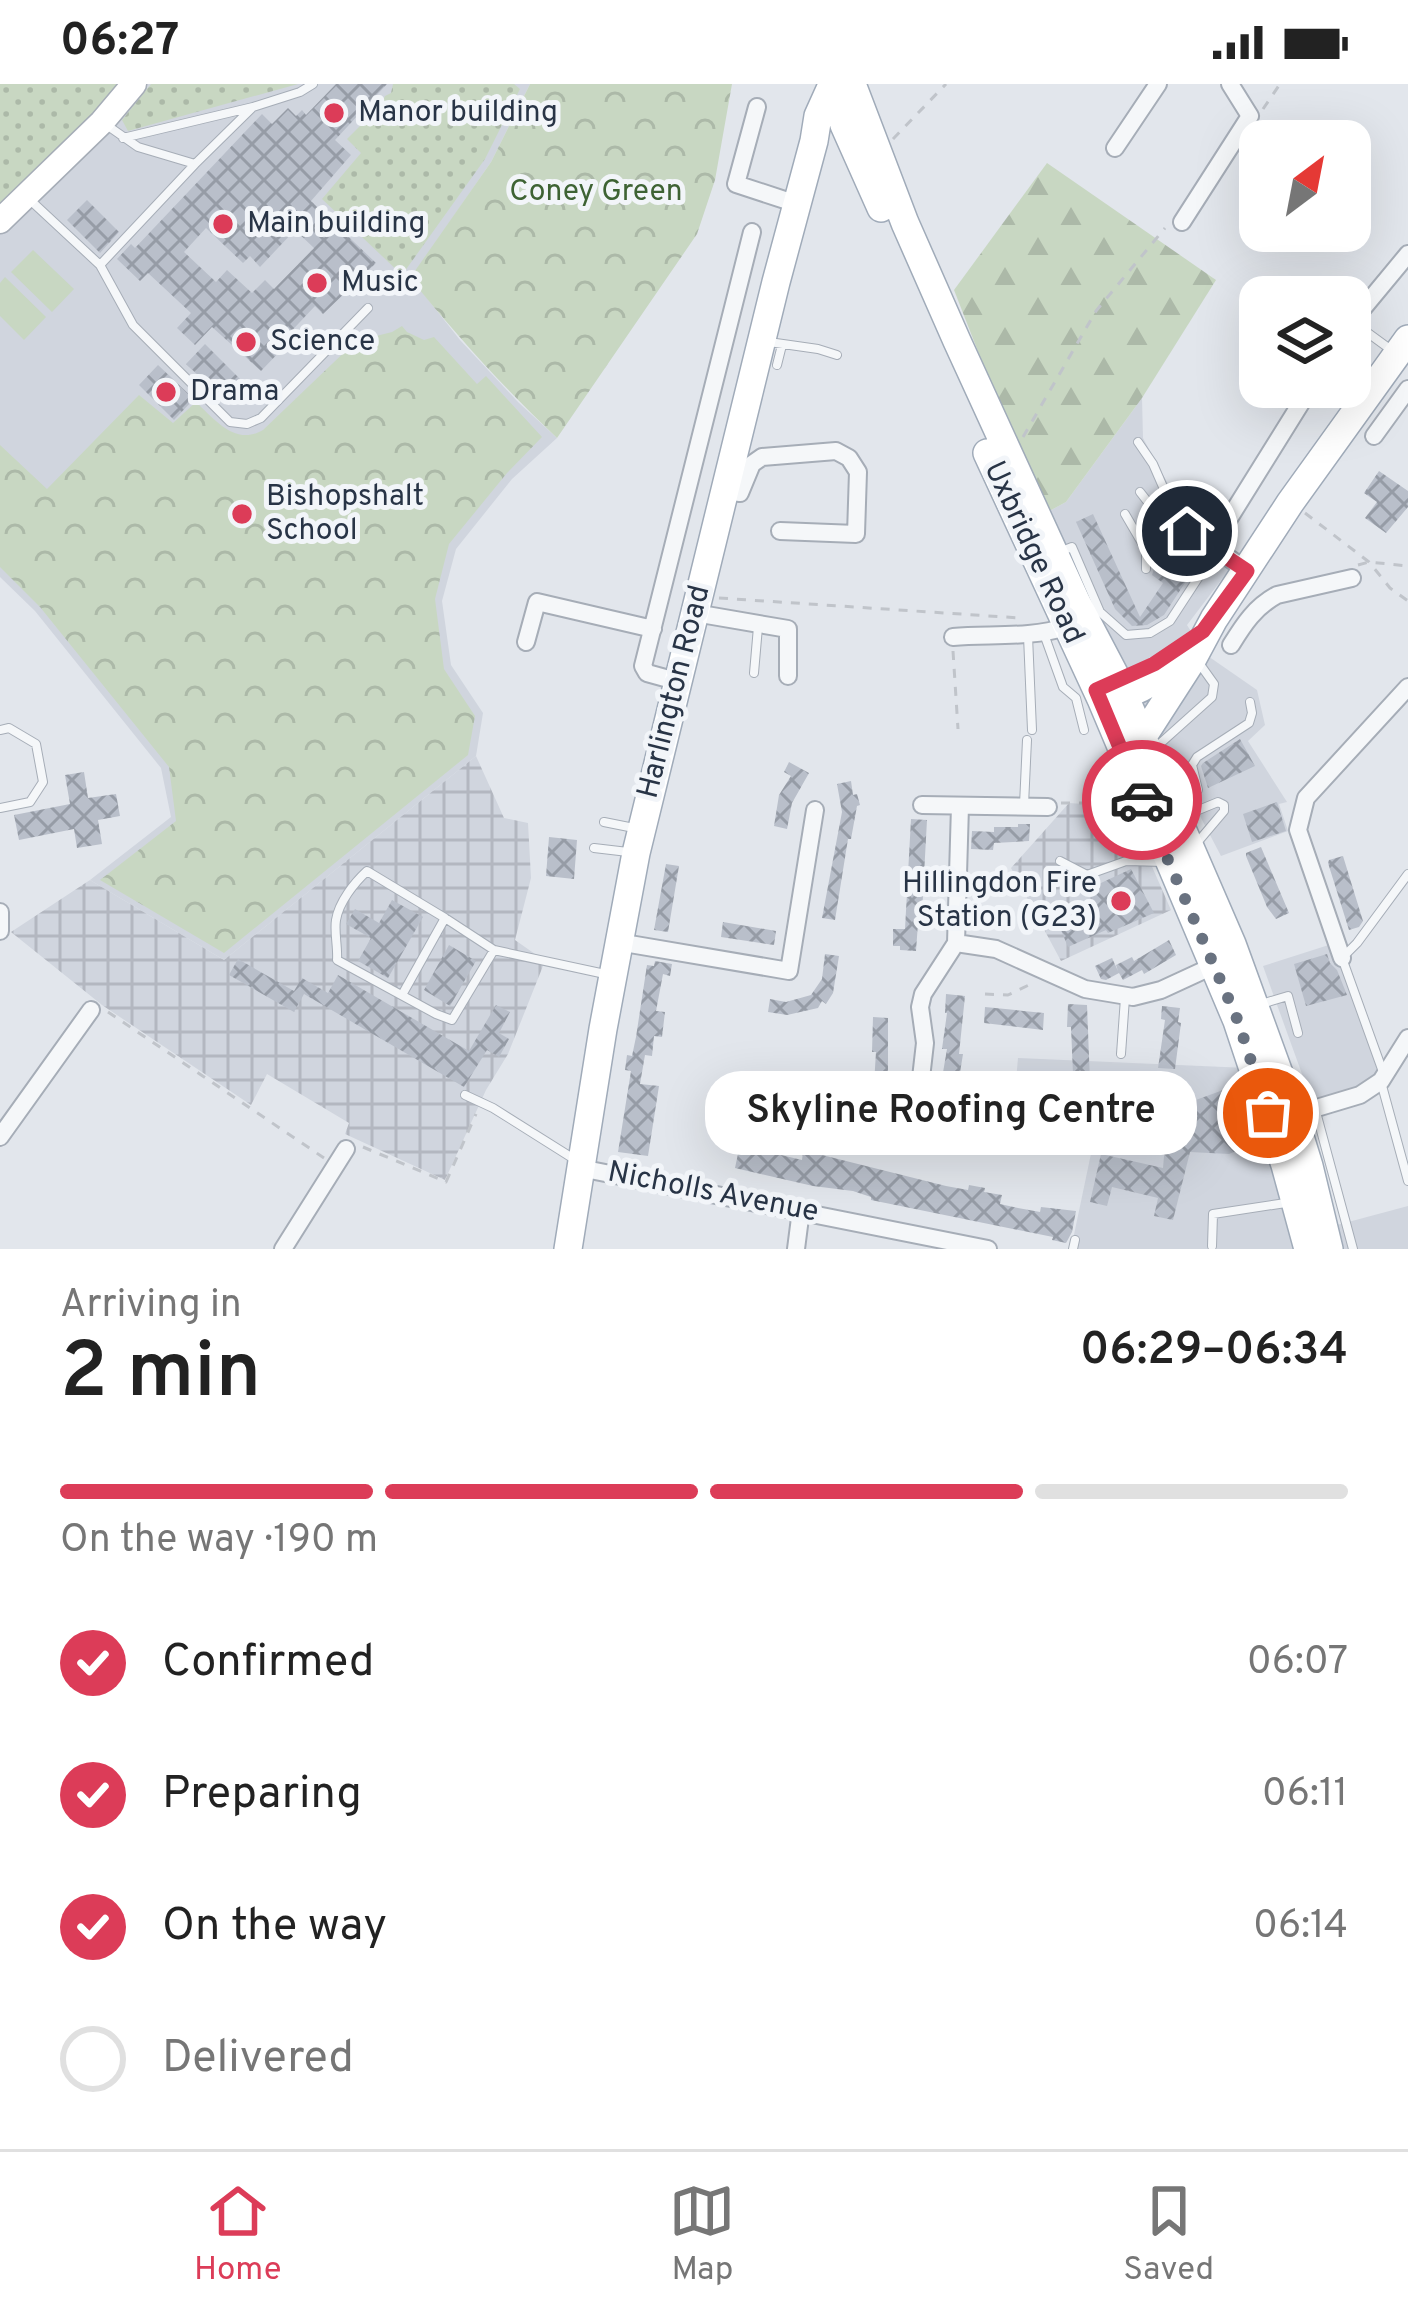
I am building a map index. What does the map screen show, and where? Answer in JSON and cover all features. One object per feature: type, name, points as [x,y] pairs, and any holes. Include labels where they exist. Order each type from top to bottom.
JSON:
[{"type":"main road","name":"Uxbridge Road","points":[[832,85],[852,106],[1054,554],[1143,803],[1180,857],[1292,1113],[1329,1249]]},
{"type":"main road","name":"Harlington Road","points":[[568,1249],[639,841],[744,410],[772,343],[818,116],[832,85]]},
{"type":"main road","name":"Uxbridge Road","points":[[852,106],[1050,628],[1106,689],[1146,746],[1175,813],[1180,857],[1213,966],[1247,1013]]},
{"type":"main road","points":[[814,141],[852,106]]},
{"type":"main road","points":[[1146,746],[1290,503],[1405,344]]},
{"type":"main road","points":[[1106,689],[1216,627]]},
{"type":"main road","name":"Uxbridge Road","points":[[1292,1113],[1293,1202],[1308,1249]]},
{"type":"street","points":[[0,221],[25,195],[112,129],[134,84]]},
{"type":"street","points":[[1115,148],[1158,84]]},
{"type":"street","points":[[1182,222],[1250,116],[1229,84]]},
{"type":"street","points":[[757,107],[736,184],[797,204]]},
{"type":"street","points":[[676,681],[644,671],[752,232]]},
{"type":"street","points":[[1371,299],[1408,254]]},
{"type":"street","points":[[1374,436],[1408,389]]},
{"type":"street","points":[[710,402],[744,410]]},
{"type":"street","points":[[1247,571],[1214,549],[1298,408]]},
{"type":"street","points":[[725,491],[740,493],[752,464],[762,458],[836,451],[849,458],[857,472],[856,534],[780,531]]},
{"type":"street","points":[[1231,645],[1216,627],[1277,595],[1352,578]]},
{"type":"street","points":[[526,642],[537,602],[653,628]]},
{"type":"street","points":[[697,605],[758,625],[788,629],[788,676]]},
{"type":"street","points":[[952,637],[1050,628]]},
{"type":"street","points":[[1342,958],[1298,830],[1306,798],[1408,687]]},
{"type":"street","points":[[922,805],[1048,807]]},
{"type":"street","points":[[921,1078],[923,994],[956,943],[960,806]]},
{"type":"street","points":[[619,942],[789,971],[815,810]]},
{"type":"street","points":[[0,912],[0,931]]},
{"type":"street","points":[[956,943],[996,949],[1085,989],[1132,997],[1161,990],[1213,966]]},
{"type":"street","points":[[0,1137],[91,1010]]},
{"type":"street","points":[[1292,1113],[1360,1095],[1382,1077],[1408,1038]]},
{"type":"street","points":[[283,1249],[341,1158]]},
{"type":"street","name":"Nicholls Avenue","points":[[580,1165],[988,1249]]},
{"type":"street","points":[[796,1249],[801,1210]]},
{"type":"lane","points":[[112,129],[253,107],[313,84]]},
{"type":"lane","points":[[100,265],[253,107]]},
{"type":"lane","points":[[112,129],[150,151],[196,164]]},
{"type":"lane","points":[[25,195],[100,265],[133,325],[230,422],[247,424],[261,418],[368,308]]},
{"type":"lane","points":[[1371,331],[1405,344]]},
{"type":"lane","points":[[777,365],[772,343],[837,355]]},
{"type":"lane","points":[[1054,554],[1072,548],[1100,612],[1126,635],[1150,633],[1170,621],[1214,549],[1187,531],[1138,442]]},
{"type":"lane","points":[[1140,492],[1165,524]]},
{"type":"lane","points":[[1146,550],[1174,512]]},
{"type":"lane","points":[[1125,514],[1146,550],[1146,569]]},
{"type":"lane","points":[[754,673],[758,625]]},
{"type":"lane","points":[[1050,628],[1062,686],[1076,698],[1084,730]]},
{"type":"lane","points":[[1032,730],[1050,628]]},
{"type":"lane","points":[[1062,686],[1106,689]]},
{"type":"lane","points":[[1175,813],[1198,790],[1192,765],[1197,757],[1249,723],[1250,702]]},
{"type":"lane","points":[[0,730],[9,728],[36,743],[44,782],[30,802],[0,808]]},
{"type":"lane","points":[[1024,807],[1028,740]]},
{"type":"lane","points":[[1060,861],[1087,875],[1126,862],[1180,857],[1224,811],[1224,805],[1218,802],[1175,813]]},
{"type":"lane","points":[[604,822],[639,841]]},
{"type":"lane","points":[[594,848],[639,841]]},
{"type":"lane","points":[[494,950],[452,1019],[446,1019],[337,960],[335,922],[352,885],[367,871],[494,950],[612,976]]},
{"type":"lane","points":[[1408,874],[1342,958],[1382,1077],[1408,1179]]},
{"type":"lane","points":[[402,995],[445,918]]},
{"type":"lane","points":[[1121,1054],[1125,996]]},
{"type":"lane","points":[[1247,1013],[1288,996],[1298,1033]]},
{"type":"lane","points":[[465,1095],[580,1165]]},
{"type":"lane","points":[[1292,1113],[1353,1249]]},
{"type":"lane","points":[[1212,1246],[1213,1214],[1293,1202]]},
{"type":"path","points":[[886,146],[946,84]]},
{"type":"path","points":[[1250,116],[1256,120],[1280,84]]},
{"type":"path","points":[[1010,460],[1096,311],[1164,228],[1182,222]]},
{"type":"path","points":[[1290,503],[1333,532],[1408,601]]},
{"type":"path","points":[[1373,562],[1408,566]]},
{"type":"path","points":[[697,605],[1032,619],[1050,628]]},
{"type":"path","points":[[952,637],[958,729]]},
{"type":"path","points":[[1048,807],[1067,802],[1143,803]]},
{"type":"path","points":[[985,994],[1008,994],[1051,974]]},
{"type":"path","points":[[91,1010],[106,1011],[341,1158],[355,1144],[446,1182],[481,1103]]},
{"type":"shaded area","name":"Bishopshalt School","points":[[134,84],[530,84],[491,162],[411,278],[460,340],[557,438],[512,479],[456,549],[442,601],[451,665],[483,713],[476,756],[224,960],[90,880],[171,817],[161,768],[35,611],[0,577],[0,221]]},
{"type":"shaded area","points":[[1142,398],[1143,438],[1203,548],[1238,558],[1187,625],[1205,654],[1257,690],[1265,725],[1248,741],[1287,802],[1279,804],[1288,831],[1221,856],[1042,515],[1066,502]]},
{"type":"shaded area","points":[[476,756],[504,818],[528,823],[531,878],[515,940],[545,961],[508,1054],[445,1180],[345,1134],[349,1123],[267,1074],[251,1105],[102,1005],[11,932],[90,880],[224,960]]},
{"type":"shaded area","points":[[1069,803],[1126,807],[1171,910],[1061,961],[1011,868]]},
{"type":"shaded area","points":[[1335,943],[1381,1081],[1315,1110],[1263,966]]},
{"type":"shaded area","points":[[1018,1058],[1247,1068],[1296,1236],[1408,1206],[1408,1249],[1071,1249],[1097,1125],[1074,1107],[1014,1103]]},
{"type":"green space","points":[[0,84],[120,84],[0,206]]},
{"type":"green space","points":[[151,84],[298,84],[128,131],[122,120]]},
{"type":"green space","points":[[393,84],[514,84],[520,89],[485,159],[402,275],[322,199],[361,153],[347,139],[381,105]]},
{"type":"green space","name":"Coney Green","points":[[530,84],[732,84],[715,180],[697,234],[557,438],[481,361],[410,278],[491,162]]},
{"type":"green space","points":[[1047,163],[1216,280],[1142,398],[1066,502],[1042,515],[954,290]]},
{"type":"green space","points":[[33,250],[74,289],[52,312],[11,272]]},
{"type":"green space","points":[[5,277],[46,317],[24,340],[0,316],[0,283]]},
{"type":"green space","points":[[402,326],[424,340],[434,337],[477,384],[486,376],[542,437],[449,544],[435,599],[444,669],[475,716],[468,755],[224,953],[100,880],[176,821],[169,767],[40,607],[0,567],[0,445],[47,489],[139,395],[173,423],[196,402],[227,429],[253,434],[263,430],[356,341]]},
{"type":"building","points":[[336,84],[387,84],[335,140],[351,155],[311,201],[376,263],[323,314],[315,306],[261,371],[212,327],[195,345],[177,328],[191,313],[148,273],[140,281],[117,259],[131,244],[135,248],[262,114],[272,124],[288,108],[296,116],[302,110],[306,115]],"holes":[[[206,228],[243,263],[250,256],[260,267],[295,230],[314,248],[274,289],[265,280],[252,293],[227,270],[216,282],[184,252]]]},
{"type":"building","points":[[87,200],[119,232],[100,253],[67,220]]},
{"type":"building","points":[[205,344],[247,386],[230,405],[186,364]]},
{"type":"building","name":"Drama","points":[[158,365],[194,399],[174,420],[139,385]]},
{"type":"building","points":[[1379,471],[1408,491],[1408,507],[1386,533],[1365,518],[1377,502],[1364,493]]},
{"type":"building","points":[[1093,514],[1140,617],[1163,583],[1152,575],[1154,553],[1171,530],[1203,555],[1164,615],[1147,625],[1132,626],[1115,609],[1076,522]]},
{"type":"building","points":[[1240,739],[1255,766],[1208,788],[1201,766]]},
{"type":"building","points":[[789,762],[809,773],[792,803],[787,829],[774,826],[779,795],[791,776],[784,772]]},
{"type":"building","points":[[84,772],[88,798],[116,794],[120,816],[98,820],[102,844],[77,848],[74,829],[19,840],[14,815],[70,804],[65,775]]},
{"type":"building","points":[[851,781],[860,805],[848,839],[835,920],[822,918],[842,812],[837,784]]},
{"type":"building","points":[[1277,802],[1286,831],[1252,842],[1243,814]]},
{"type":"building","points":[[1085,805],[1108,808],[1123,845],[1111,850],[1097,819],[1084,817]]},
{"type":"building","points":[[911,819],[927,820],[927,897],[923,896],[916,951],[893,946],[893,929],[905,929]]},
{"type":"building","points":[[1030,824],[1029,841],[994,843],[993,850],[971,849],[972,831],[994,832],[994,827]]},
{"type":"building","points":[[549,837],[577,840],[574,879],[546,876]]},
{"type":"building","points":[[1261,847],[1289,913],[1276,919],[1246,856]]},
{"type":"building","points":[[1343,856],[1363,921],[1349,930],[1328,863]]},
{"type":"building","points":[[666,864],[679,866],[668,932],[654,930]]},
{"type":"building","name":"Hillingdon Fire Station (G23)","points":[[1131,869],[1154,913],[1068,947],[1058,923],[1095,906],[1088,889]]},
{"type":"building","points":[[392,900],[423,917],[388,978],[358,961],[371,938],[346,924],[355,909],[379,923]]},
{"type":"building","points":[[723,922],[776,931],[774,945],[721,937]]},
{"type":"building","points":[[1169,940],[1176,955],[1144,974],[1142,970],[1123,980],[1119,973],[1106,980],[1095,966],[1112,958],[1118,971],[1116,965],[1132,957],[1134,961]]},
{"type":"building","points":[[449,945],[476,961],[450,1006],[424,990]]},
{"type":"building","points":[[825,954],[839,956],[833,993],[826,1004],[822,1001],[818,1008],[787,1015],[768,1012],[770,999],[786,1002],[811,995],[822,979]]},
{"type":"building","points":[[1327,954],[1347,995],[1306,1006],[1294,964]]},
{"type":"building","points":[[238,959],[294,991],[302,978],[328,993],[338,975],[469,1051],[496,1005],[510,1012],[499,1033],[509,1039],[499,1057],[487,1050],[464,1087],[304,994],[294,1012],[229,975]]},
{"type":"building","points":[[655,961],[672,964],[670,976],[663,974],[656,1011],[665,1012],[662,1037],[654,1036],[652,1056],[645,1055],[640,1084],[659,1086],[648,1156],[618,1152],[631,1071],[625,1070],[627,1055],[632,1056],[647,965],[654,966]]},
{"type":"building","points":[[946,994],[965,996],[957,1091],[940,1090],[947,1049],[942,1049]]},
{"type":"building","points":[[1068,1004],[1087,1005],[1090,1082],[1138,1088],[1133,1130],[1102,1127],[1104,1100],[1078,1100],[1078,1094],[1065,1093],[1065,1079],[1073,1074]]},
{"type":"building","points":[[1162,1006],[1180,1008],[1175,1069],[1158,1068],[1165,1020],[1161,1019]]},
{"type":"building","points":[[985,1007],[1044,1013],[1043,1030],[984,1023]]},
{"type":"building","points":[[873,1017],[888,1018],[888,1085],[874,1084]]},
{"type":"building","points":[[1170,1088],[1193,1091],[1193,1101],[1226,1089],[1230,1101],[1237,1098],[1250,1131],[1241,1134],[1246,1147],[1229,1154],[1190,1152],[1173,1220],[1154,1216],[1158,1198],[1112,1187],[1107,1206],[1090,1202],[1101,1154],[1163,1168]]},
{"type":"building","points":[[767,1147],[802,1160],[803,1152],[946,1186],[985,1188],[984,1192],[1002,1195],[1000,1204],[1018,1208],[1076,1211],[1072,1232],[1066,1243],[871,1200],[853,1191],[735,1168],[739,1149],[765,1155]]},
{"type":"way so far","points":[[1142,800],[1238,1021],[1268,1113]]},
{"type":"place","name":"Manor building","points":[[334,113]]},
{"type":"place","name":"Main building","points":[[223,224]]},
{"type":"place","name":"Music","points":[[317,283]]},
{"type":"place","name":"Science","points":[[246,342]]},
{"type":"place","name":"Drama","points":[[166,392]]},
{"type":"place","name":"Bishopshalt School","points":[[242,514]]},
{"type":"place","name":"Hillingdon Fire Station (G23)","points":[[1121,901]]},
{"type":"place","name":"Skyline Roofing Centre","points":[[1268,1113]]},
{"type":"route","points":[[1142,800],[1096,690],[1154,664],[1203,631],[1247,571],[1187,531]]}]
